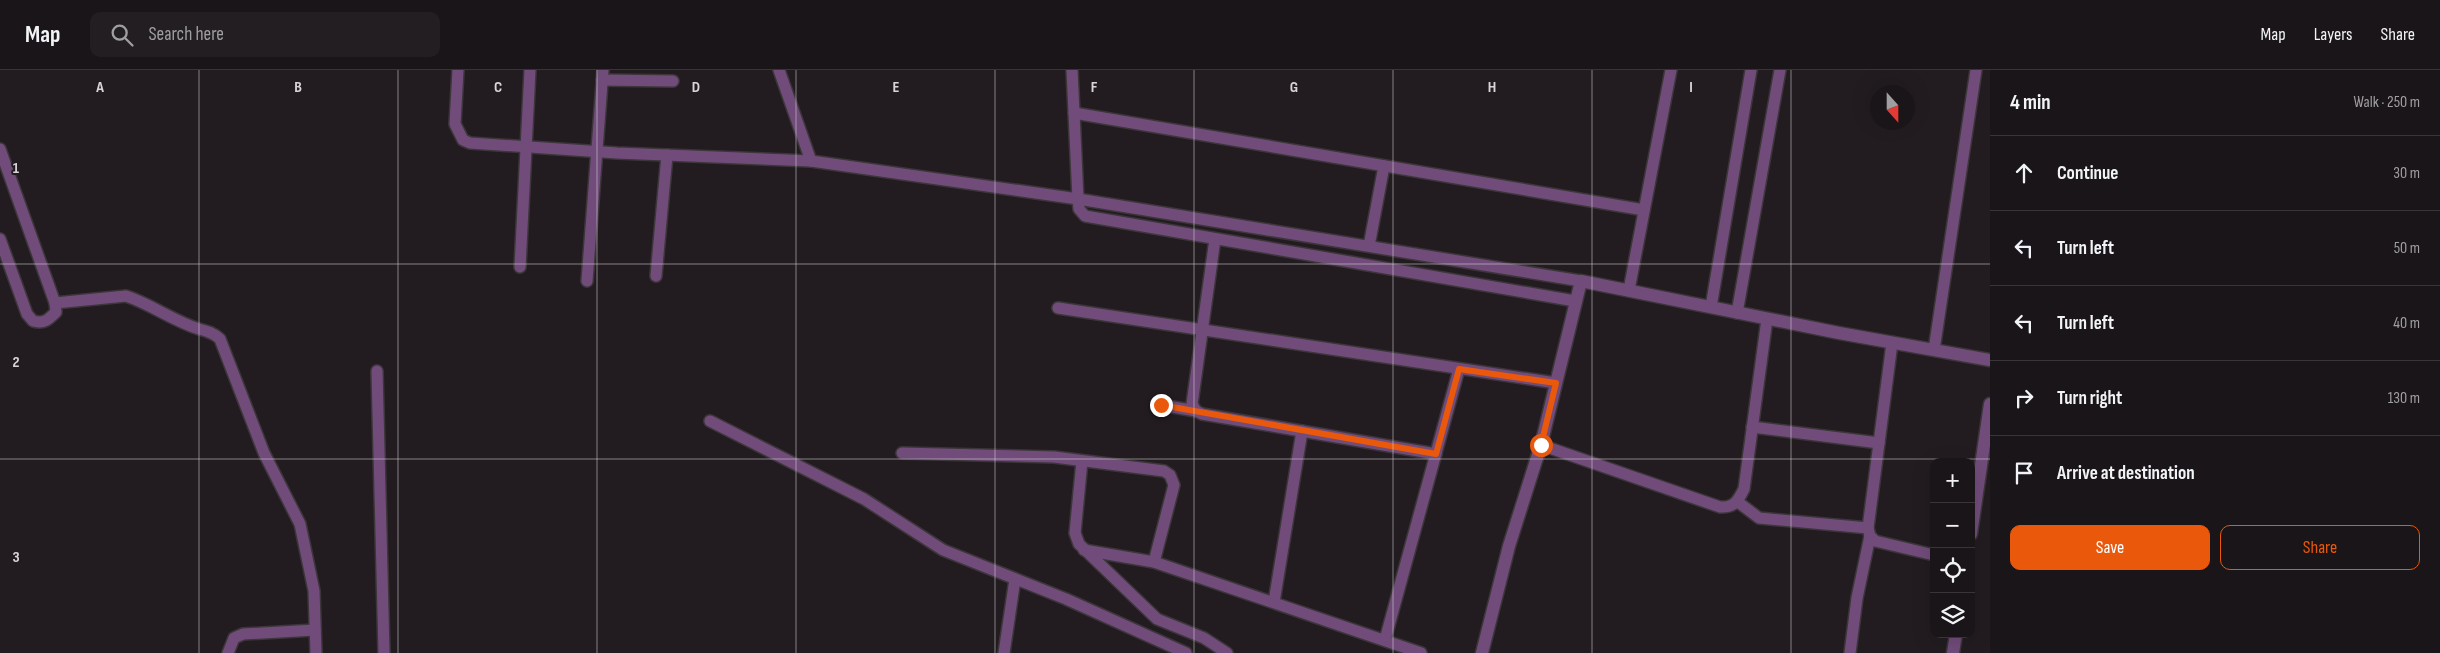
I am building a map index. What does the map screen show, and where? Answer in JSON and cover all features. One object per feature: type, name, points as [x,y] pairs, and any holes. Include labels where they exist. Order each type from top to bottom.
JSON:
[{"type":"street","points":[[458,70],[455,124],[463,140],[597,152],[810,161],[1078,199],[1581,281],[1767,319],[1990,360]]},
{"type":"street","points":[[520,267],[530,70]]},
{"type":"street","points":[[779,70],[810,161]]},
{"type":"street","points":[[1072,70],[1078,199],[1079,209],[1085,216],[1575,301]]},
{"type":"street","points":[[1629,290],[1671,70]]},
{"type":"street","points":[[1711,307],[1751,70]]},
{"type":"street","points":[[1737,313],[1780,70]]},
{"type":"street","points":[[1934,350],[1976,70]]},
{"type":"street","points":[[588,281],[602,75],[672,81]]},
{"type":"street","points":[[1074,113],[1644,210]]},
{"type":"street","points":[[0,148],[55,303],[56,312],[49,320],[41,323],[32,321],[27,314],[0,239]]},
{"type":"street","points":[[656,276],[667,155]]},
{"type":"street","points":[[1369,246],[1384,166]]},
{"type":"street","points":[[1196,411],[1192,404],[1215,239]]},
{"type":"street","points":[[1420,274],[1425,255]]},
{"type":"street","points":[[1482,653],[1509,546],[1541,445],[1581,281]]},
{"type":"street","points":[[55,303],[126,296],[136,299],[180,323],[215,334],[220,339],[264,453],[300,524],[314,591],[316,653]]},
{"type":"street","points":[[1058,308],[1556,383]]},
{"type":"street","points":[[1541,445],[1720,507],[1728,508],[1738,502],[1744,489],[1767,319]]},
{"type":"street","points":[[1850,653],[1869,532],[1892,343]]},
{"type":"street","points":[[1385,640],[1459,369]]},
{"type":"street","points":[[377,371],[384,653]]},
{"type":"street","points":[[1975,507],[1990,404]]},
{"type":"street","points":[[1161,405],[1196,411],[1202,414],[1436,454]]},
{"type":"street","points":[[710,421],[864,499],[943,550],[1066,599],[1186,653]]},
{"type":"street","points":[[1752,427],[1879,444]]},
{"type":"street","points":[[1274,602],[1302,431]]},
{"type":"street","points":[[902,453],[1054,457],[1164,472],[1170,475],[1174,485],[1154,562]]},
{"type":"street","points":[[1082,461],[1075,533],[1078,544],[1157,619],[1204,638],[1227,653]]},
{"type":"street","points":[[1738,502],[1759,518],[1869,532],[1875,541],[1930,554]]},
{"type":"street","points":[[1084,550],[1154,562],[1421,653]]},
{"type":"street","points":[[1004,653],[1015,579]]},
{"type":"street","points":[[228,653],[234,638],[243,634],[315,630]]},
{"type":"street","points":[[1953,653],[1955,638]]},
{"type":"route","points":[[1161,405],[1196,411],[1202,414],[1436,454],[1459,369],[1556,383],[1541,445]]}]
